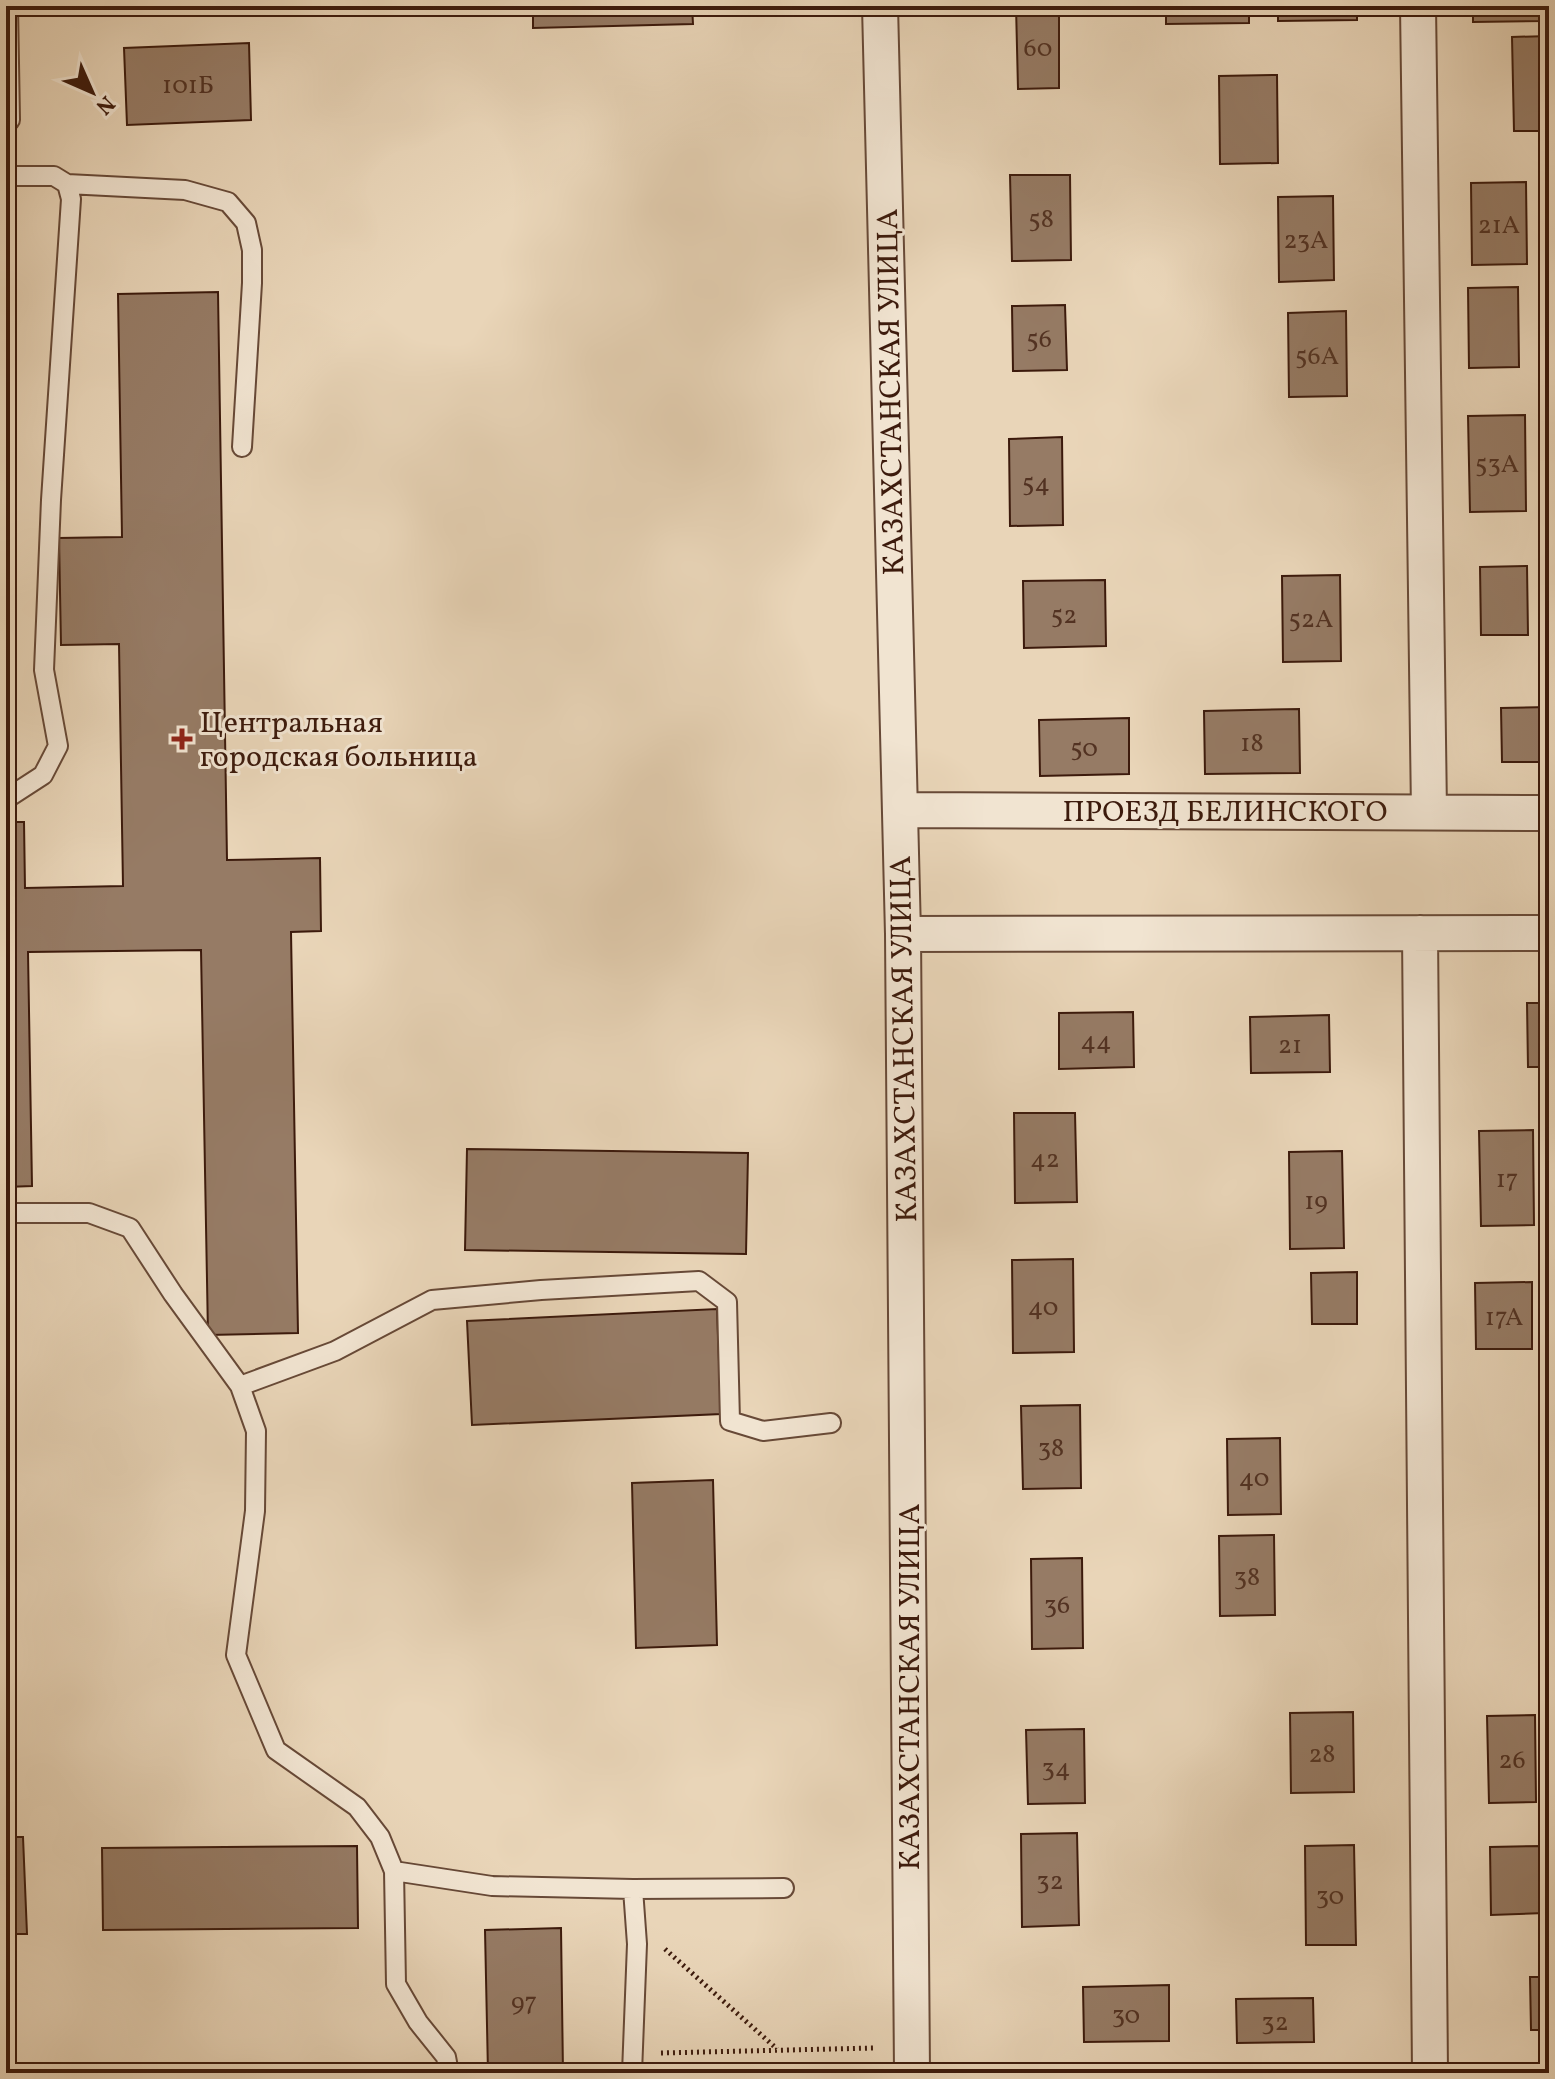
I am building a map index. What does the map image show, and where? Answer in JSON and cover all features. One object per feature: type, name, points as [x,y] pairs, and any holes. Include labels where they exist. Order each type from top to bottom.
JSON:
[{"type":"street","name":"КАЗАХСТАНСКАЯ УЛИЦА","points":[[880,6],[903,934],[912,2060]]},
{"type":"street","points":[[1418,6],[1429,812]]},
{"type":"street","name":"ПРОЕЗД БЕЛИНСКОГО","points":[[901,810],[1549,813]]},
{"type":"street","points":[[1420,933],[1430,2073]]},
{"type":"street","points":[[903,934],[1549,933]]},
{"type":"lane","points":[[8,6],[10,120]]},
{"type":"lane","points":[[6,176],[54,176],[67,184],[185,190],[228,202],[246,223],[252,250],[242,447]]},
{"type":"lane","points":[[6,799],[43,775],[58,746],[44,670],[51,500],[71,199],[67,184]]},
{"type":"lane","points":[[6,1213],[89,1213],[130,1228],[173,1294],[240,1386],[256,1431],[255,1511],[236,1655],[276,1750],[357,1807],[380,1837],[394,1871],[396,1984],[418,2022],[446,2057],[449,2073]]},
{"type":"lane","points":[[240,1386],[335,1351],[432,1300],[699,1281],[727,1302],[730,1421],[763,1431],[831,1423]]},
{"type":"lane","points":[[394,1871],[492,1886],[784,1888]]},
{"type":"lane","points":[[632,2073],[637,1944],[633,1889]]},
{"type":"path","points":[[634,1922],[779,2050]]},
{"type":"path","points":[[632,2053],[779,2050],[912,2060]]},
{"type":"building","points":[[533,6],[692,6],[693,24],[533,28]]},
{"type":"building","points":[[1016,6],[1059,6],[1059,88],[1018,89]]},
{"type":"building","points":[[1166,6],[1249,6],[1249,23],[1166,24]]},
{"type":"building","points":[[1278,6],[1357,6],[1357,20],[1278,21]]},
{"type":"building","points":[[1473,6],[1544,6],[1544,21],[1473,22]]},
{"type":"building","points":[[1549,36],[1549,131],[1514,131],[1512,37]]},
{"type":"building","points":[[249,43],[251,120],[127,125],[124,48]]},
{"type":"building","points":[[1277,75],[1278,163],[1220,164],[1219,76]]},
{"type":"building","points":[[1010,175],[1070,175],[1071,260],[1012,261]]},
{"type":"building","points":[[1526,182],[1527,264],[1472,265],[1471,183]]},
{"type":"building","points":[[1333,196],[1334,280],[1279,282],[1278,197]]},
{"type":"building","points":[[1518,287],[1519,367],[1469,368],[1468,288]]},
{"type":"building","points":[[218,292],[227,860],[320,858],[321,931],[291,932],[298,1333],[208,1335],[201,950],[28,952],[32,1186],[6,1187],[6,822],[24,822],[25,888],[123,886],[119,644],[61,645],[59,538],[122,537],[118,294]]},
{"type":"building","points":[[1065,305],[1067,370],[1013,371],[1012,306]]},
{"type":"building","points":[[1346,311],[1347,396],[1289,397],[1288,313]]},
{"type":"building","points":[[1525,415],[1526,511],[1470,512],[1468,416]]},
{"type":"building","points":[[1062,437],[1063,525],[1010,526],[1009,439]]},
{"type":"building","points":[[1527,566],[1528,635],[1481,635],[1480,567]]},
{"type":"building","points":[[1340,575],[1341,661],[1283,662],[1282,576]]},
{"type":"building","points":[[1105,580],[1106,646],[1024,648],[1023,581]]},
{"type":"building","points":[[1549,707],[1549,762],[1502,762],[1501,708]]},
{"type":"building","points":[[1299,709],[1300,773],[1205,774],[1204,711]]},
{"type":"building","points":[[1129,718],[1129,774],[1040,776],[1039,720]]},
{"type":"building","points":[[1527,1003],[1549,1003],[1549,1067],[1528,1067]]},
{"type":"building","points":[[1133,1012],[1134,1067],[1059,1069],[1059,1013]]},
{"type":"building","points":[[1329,1015],[1330,1072],[1251,1073],[1250,1017]]},
{"type":"building","points":[[1014,1113],[1075,1113],[1077,1202],[1015,1203]]},
{"type":"building","points":[[1533,1130],[1534,1225],[1481,1226],[1479,1131]]},
{"type":"building","points":[[467,1149],[748,1153],[746,1254],[465,1250]]},
{"type":"building","points":[[1342,1151],[1344,1248],[1290,1249],[1289,1152]]},
{"type":"building","points":[[1073,1259],[1074,1352],[1013,1353],[1012,1260]]},
{"type":"building","points":[[1357,1272],[1357,1324],[1312,1324],[1311,1273]]},
{"type":"building","points":[[1532,1282],[1532,1349],[1476,1349],[1475,1283]]},
{"type":"building","points":[[717,1309],[721,1414],[472,1425],[467,1321]]},
{"type":"building","points":[[1546,1394],[1549,1394],[1549,1455],[1547,1455]]},
{"type":"building","points":[[1080,1405],[1081,1488],[1023,1489],[1021,1406]]},
{"type":"building","points":[[1280,1438],[1281,1514],[1228,1515],[1227,1439]]},
{"type":"building","points":[[713,1480],[717,1645],[636,1648],[632,1483]]},
{"type":"building","points":[[1274,1535],[1275,1615],[1220,1616],[1219,1536]]},
{"type":"building","points":[[1082,1558],[1083,1648],[1032,1649],[1031,1559]]},
{"type":"building","points":[[1353,1712],[1354,1792],[1291,1793],[1290,1713]]},
{"type":"building","points":[[1535,1715],[1536,1802],[1489,1803],[1487,1716]]},
{"type":"building","points":[[1084,1729],[1085,1803],[1028,1804],[1026,1730]]},
{"type":"building","points":[[1077,1833],[1079,1925],[1022,1927],[1021,1834]]},
{"type":"building","points":[[6,1837],[23,1837],[27,1934],[6,1934]]},
{"type":"building","points":[[1354,1845],[1356,1945],[1306,1945],[1305,1846]]},
{"type":"building","points":[[357,1846],[358,1928],[103,1930],[102,1848]]},
{"type":"building","points":[[1543,1846],[1544,1913],[1491,1915],[1490,1847]]},
{"type":"building","points":[[561,1928],[563,2073],[488,2073],[485,1930]]},
{"type":"building","points":[[1530,1977],[1549,1977],[1549,2030],[1531,2030]]},
{"type":"building","points":[[1169,1985],[1169,2041],[1084,2042],[1083,1987]]},
{"type":"building","points":[[1313,1998],[1314,2042],[1237,2043],[1236,1999]]},
{"type":"place","name":"Центральная городская больница","points":[[182,739]]}]
